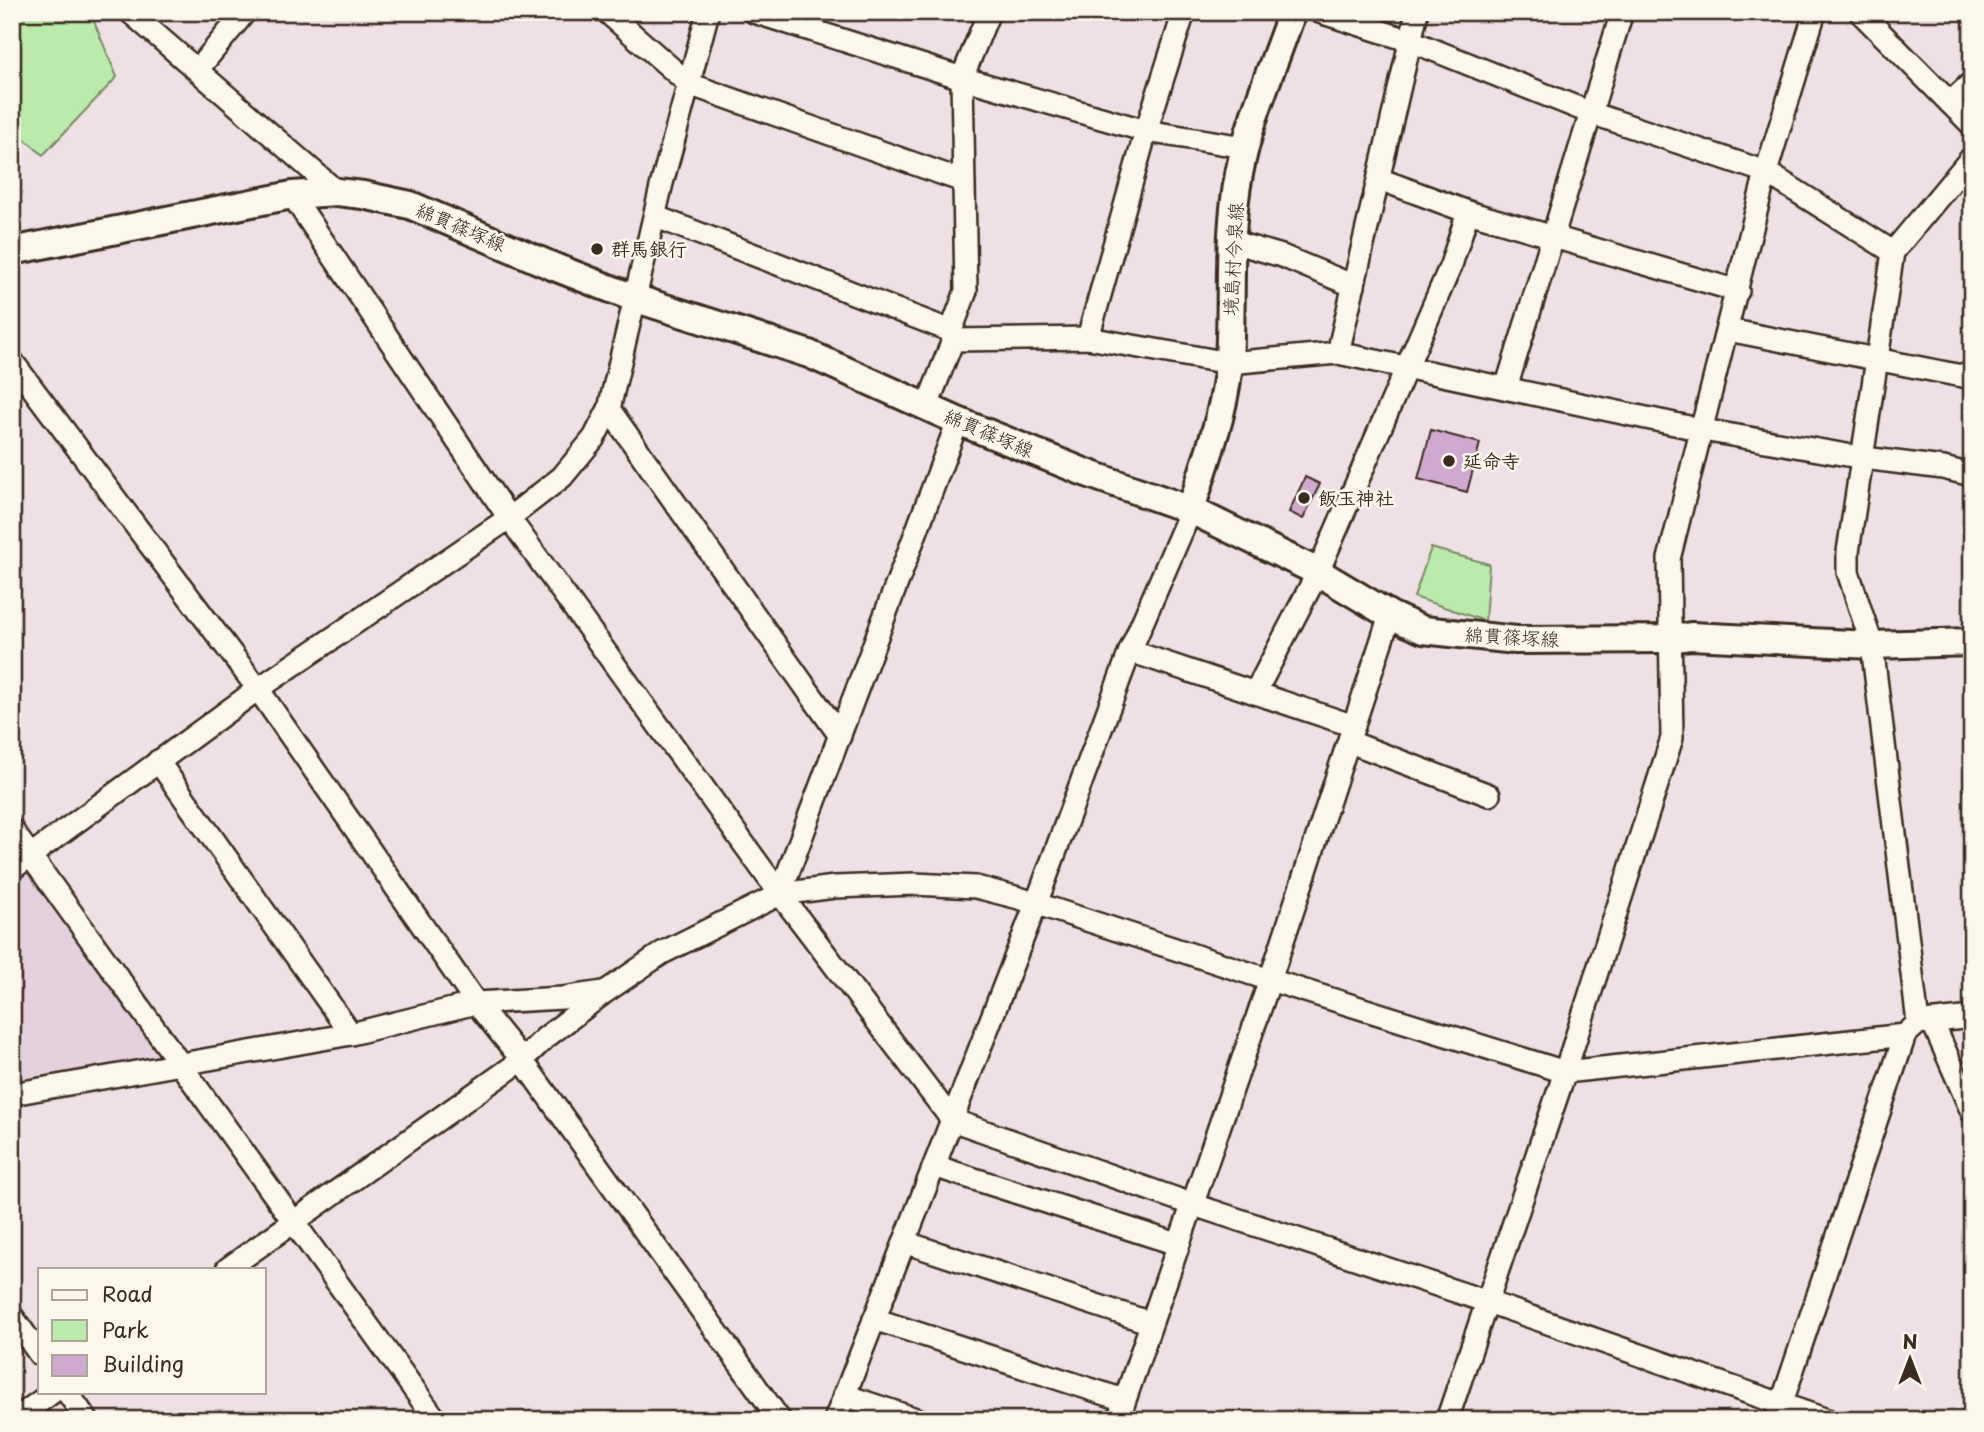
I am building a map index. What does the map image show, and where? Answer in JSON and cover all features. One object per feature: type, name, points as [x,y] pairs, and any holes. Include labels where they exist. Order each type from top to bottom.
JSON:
[{"type":"main road","name":"境島村今泉線","points":[[1191,510],[1221,410],[1229,363],[1233,242],[1238,177],[1244,147],[1292,12]]},
{"type":"main road","name":"綿貫篠塚線","points":[[12,251],[292,195],[337,192],[363,195],[410,205],[634,298],[809,354],[958,421],[1084,472],[1191,510],[1318,572],[1390,615],[1423,630],[1516,640],[1670,639],[1691,636],[1872,645],[1972,642]]},
{"type":"street","points":[[131,12],[337,192]]},
{"type":"street","points":[[198,69],[245,12]]},
{"type":"street","points":[[607,12],[689,84],[964,181]]},
{"type":"street","points":[[12,869],[258,689],[509,518],[562,477],[594,438],[609,409],[634,298],[708,12]]},
{"type":"street","points":[[754,12],[962,78],[1146,131],[1244,147]]},
{"type":"street","points":[[927,406],[966,290],[962,78],[989,12]]},
{"type":"street","points":[[1088,338],[1146,131],[1184,12]]},
{"type":"street","points":[[1320,12],[1410,41],[1591,113],[1766,172],[1893,252]]},
{"type":"street","points":[[1338,353],[1417,12]]},
{"type":"street","points":[[1506,388],[1622,12]]},
{"type":"street","points":[[1447,1420],[1485,1301],[1565,1072],[1672,738],[1669,559],[1766,172],[1815,12]]},
{"type":"street","points":[[1860,12],[1972,125]]},
{"type":"street","points":[[1950,103],[1972,82]]},
{"type":"street","points":[[1972,157],[1893,252],[1848,552],[1848,572],[1872,645],[1918,1027],[1972,1112]]},
{"type":"street","points":[[1379,179],[1468,212],[1738,290]]},
{"type":"street","points":[[292,195],[509,518],[780,894],[952,1120],[1191,1204],[1485,1301],[1779,1413],[1827,1420]]},
{"type":"street","points":[[1255,693],[1318,572],[1451,265],[1468,212]]},
{"type":"street","points":[[659,218],[952,335],[1088,338],[1229,363],[1338,353],[1703,430],[1972,475]]},
{"type":"street","points":[[1233,242],[1282,256],[1354,286]]},
{"type":"street","points":[[1728,330],[1972,378]]},
{"type":"street","points":[[12,361],[258,689],[477,1003],[523,1060],[780,1420]]},
{"type":"street","points":[[609,409],[839,736]]},
{"type":"street","points":[[780,894],[958,421]]},
{"type":"street","points":[[835,1420],[1036,904],[1130,651],[1191,510]]},
{"type":"street","points":[[874,1319],[1121,1410],[1270,980],[1390,615]]},
{"type":"street","points":[[1130,651],[1255,693],[1489,795]]},
{"type":"street","points":[[158,761],[351,1034]]},
{"type":"street","points":[[12,830],[436,1420]]},
{"type":"street","points":[[229,1268],[523,1060],[545,1038],[662,953],[780,894],[835,887],[914,884],[976,887],[1565,1072],[1918,1027],[1972,1017]]},
{"type":"street","points":[[12,1094],[351,1034],[477,1003],[562,998],[605,992]]},
{"type":"street","points":[[1779,1413],[1918,1027]]},
{"type":"street","points":[[934,1166],[1177,1244]]},
{"type":"street","points":[[904,1242],[1151,1323]]},
{"type":"street","points":[[12,1316],[38,1351]]},
{"type":"street","points":[[14,1420],[50,1394]]},
{"type":"street","points":[[68,1394],[87,1420]]},
{"type":"street","points":[[844,1395],[919,1420]]},
{"type":"shaded area","points":[[28,873],[36,876],[160,1052],[154,1059],[12,1086],[12,885]]},
{"type":"green space","points":[[12,12],[90,12],[117,77],[43,155],[12,128]]},
{"type":"green space","points":[[1431,548],[1489,564],[1485,621],[1414,597]]},
{"type":"building","name":"延命寺","points":[[1431,430],[1480,443],[1467,492],[1418,479]]},
{"type":"building","name":"飯玉神社","points":[[1305,477],[1320,484],[1303,519],[1289,512]]},
{"type":"place","name":"群馬銀行","points":[[597,249]]},
{"type":"place","name":"延命寺","points":[[1449,461]]},
{"type":"place","name":"飯玉神社","points":[[1304,498]]}]
